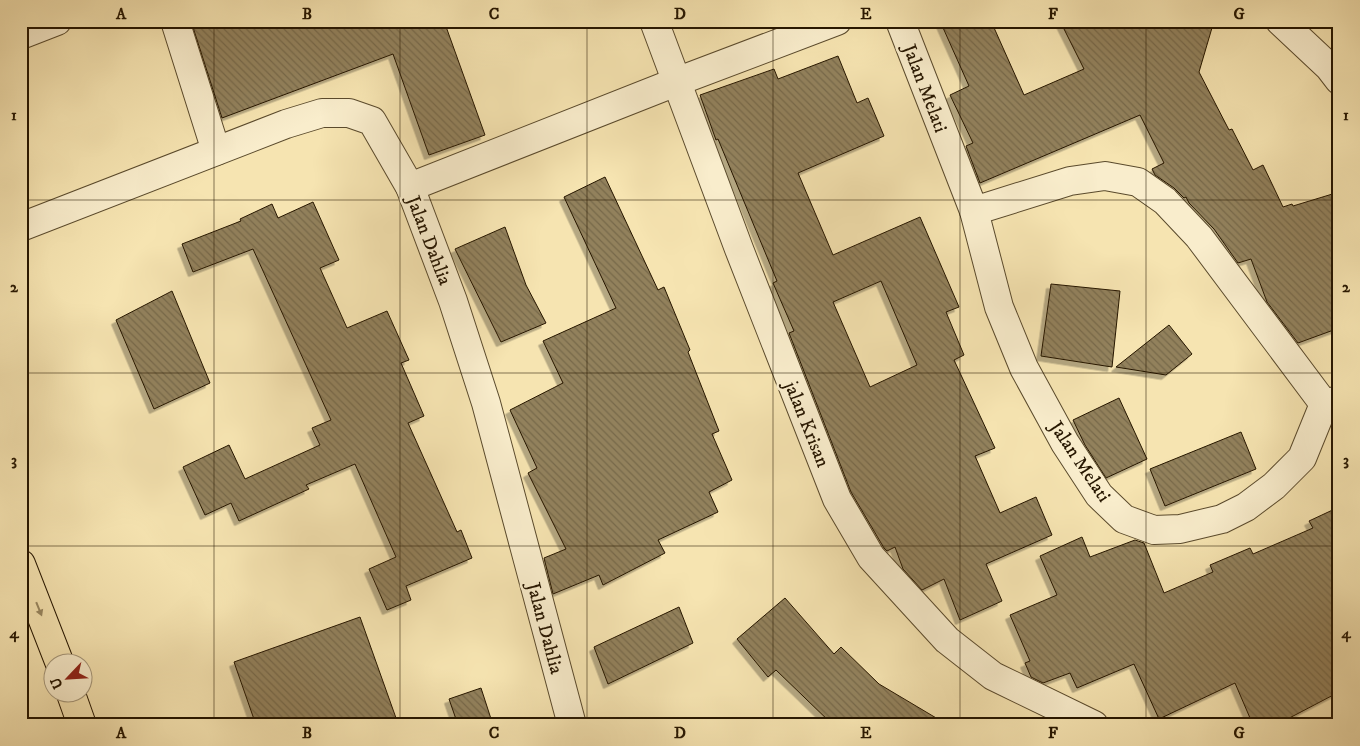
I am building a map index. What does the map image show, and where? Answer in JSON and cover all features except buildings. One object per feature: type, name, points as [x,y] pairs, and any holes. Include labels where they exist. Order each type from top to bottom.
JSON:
[{"type":"main road","points":[[21,564],[56,654]]},
{"type":"main road","points":[[75,704],[82,725]]},
{"type":"street","points":[[21,35],[57,21]]},
{"type":"street","points":[[175,21],[216,151]]},
{"type":"street","name":"jalan Krisan","points":[[654,21],[742,258],[838,499],[871,557],[947,640],[993,676],[1094,725]]},
{"type":"street","points":[[410,187],[836,21]]},
{"type":"street","name":"Jalan Melati","points":[[900,21],[974,211],[999,307],[1024,368],[1064,443],[1099,495],[1124,519],[1154,530],[1180,529],[1222,520],[1246,507],[1274,486],[1302,458],[1331,402],[1199,237],[1165,201],[1138,182],[1105,176],[1070,181],[974,211]]},
{"type":"street","points":[[1280,21],[1329,67],[1339,80]]},
{"type":"street","name":"Jalan Dahlia","points":[[21,227],[286,124],[322,113],[349,113],[372,121],[410,187],[453,301],[486,403],[572,725]]}]
